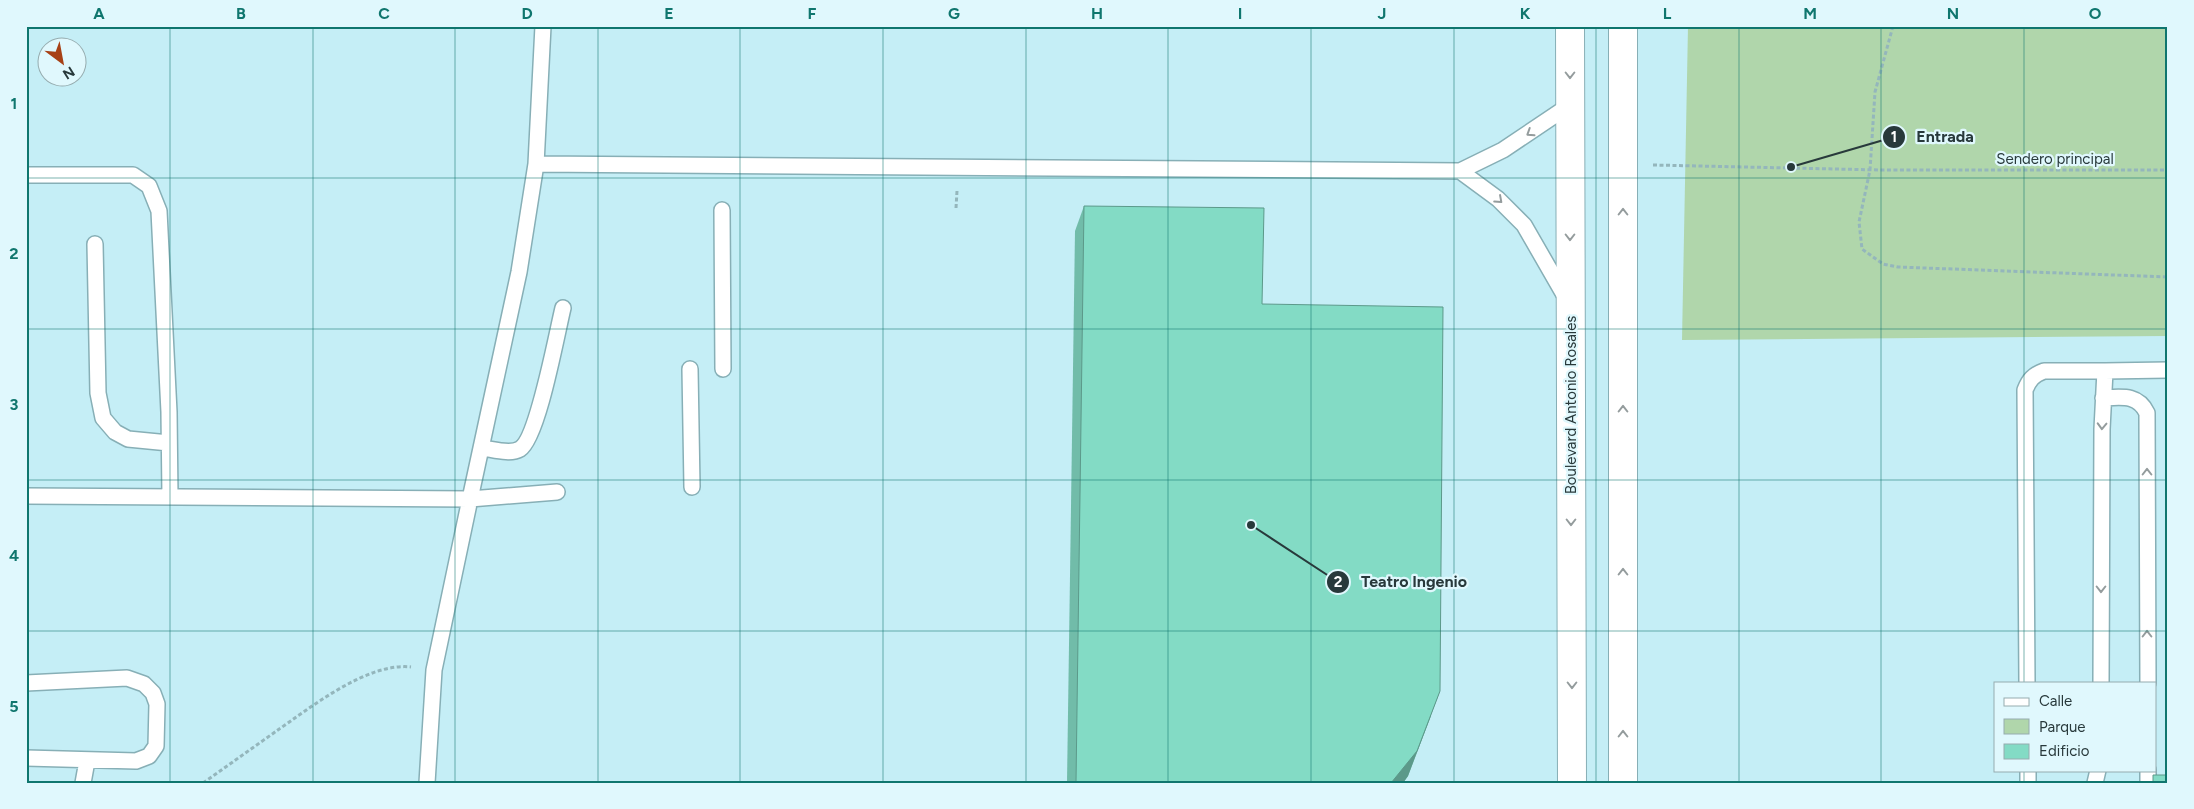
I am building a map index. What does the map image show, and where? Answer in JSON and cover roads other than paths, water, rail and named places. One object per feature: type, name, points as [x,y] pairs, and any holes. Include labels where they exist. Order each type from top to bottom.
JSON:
[{"type":"main road","name":"Boulevard Antonio Rosales","points":[[1570,26],[1572,783]]},
{"type":"main road","points":[[1623,26],[1623,783]]},
{"type":"lane","points":[[427,783],[434,670],[519,272],[536,164],[543,26]]},
{"type":"lane","points":[[536,164],[1460,171],[1503,150],[1570,105]]},
{"type":"lane","points":[[1460,171],[1498,198],[1524,225],[1570,306]]},
{"type":"lane","points":[[26,175],[133,175],[149,186],[159,211],[170,497]]},
{"type":"lane","points":[[722,210],[723,369]]},
{"type":"lane","points":[[95,244],[98,393],[103,418],[115,432],[128,439],[169,443]]},
{"type":"lane","points":[[482,448],[505,451],[519,450],[528,442],[550,369],[562,308]]},
{"type":"lane","points":[[690,369],[692,487]]},
{"type":"lane","points":[[2027,682],[2025,390],[2029,381],[2035,375],[2044,371],[2168,370]]},
{"type":"lane","points":[[2101,682],[2104,371]]},
{"type":"lane","points":[[2103,398],[2135,398],[2143,404],[2147,413],[2148,682]]},
{"type":"lane","points":[[26,496],[470,499],[557,492]]},
{"type":"lane","points":[[26,683],[127,678],[144,684],[153,693],[157,704],[156,746],[149,756],[136,761],[26,758]]},
{"type":"lane","points":[[83,783],[87,761]]},
{"type":"place","name":"Entrada","points":[[1791,167]]},
{"type":"place","name":"Teatro Ingenio","points":[[1251,525]]}]
